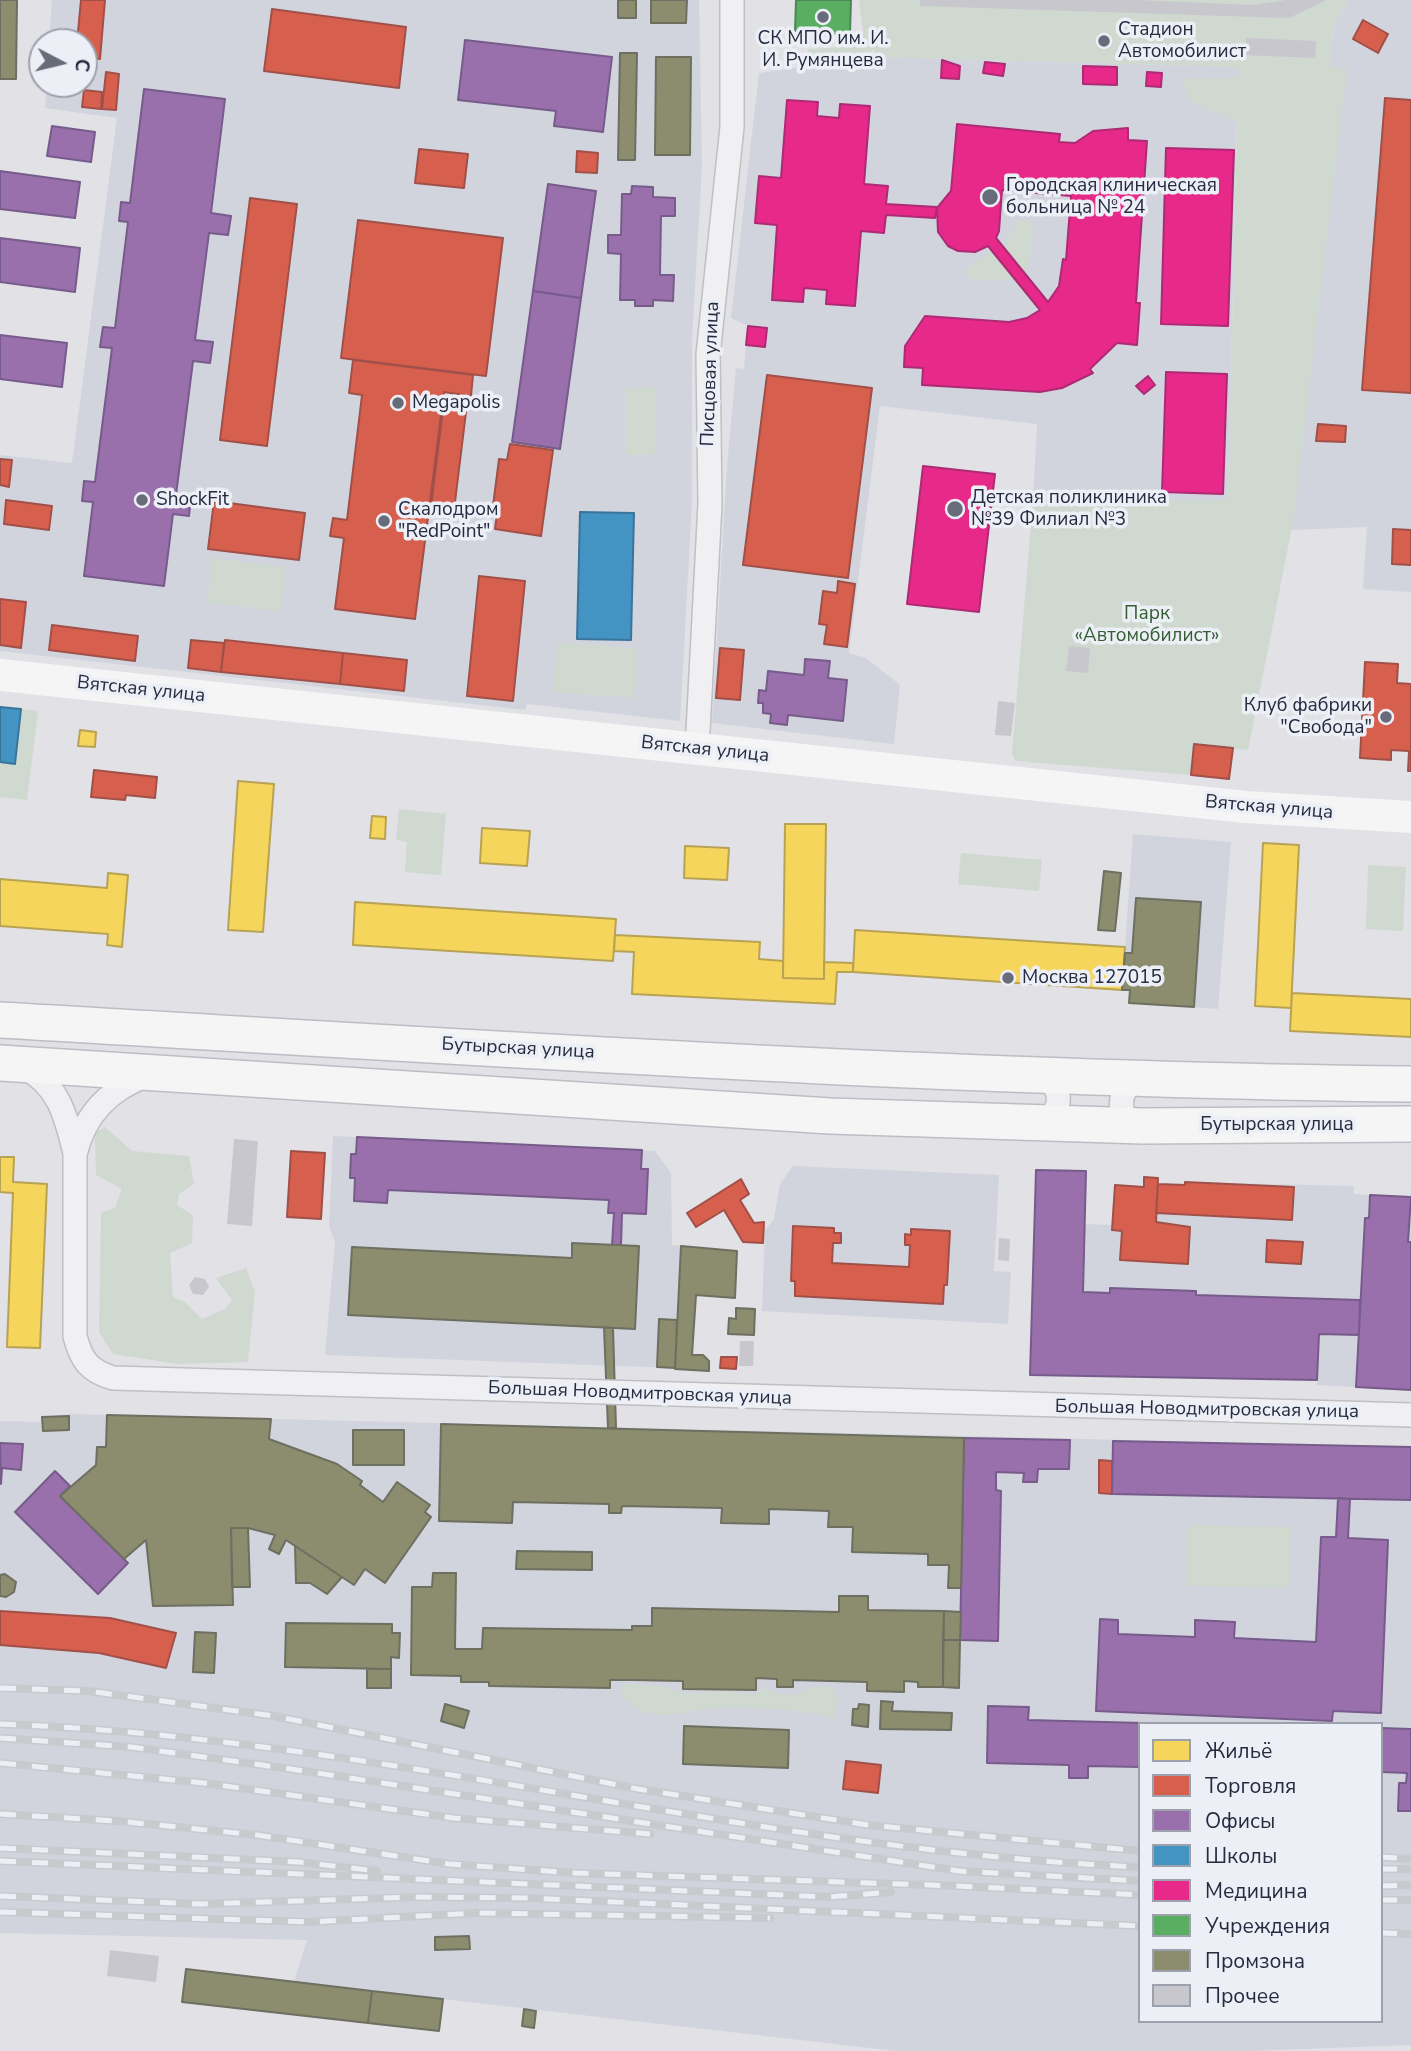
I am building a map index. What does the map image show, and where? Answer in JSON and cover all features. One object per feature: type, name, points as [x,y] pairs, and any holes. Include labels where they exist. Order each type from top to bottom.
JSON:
[{"type":"main road","name":"Бутырская улица","points":[[0,1020],[1037,1075],[1411,1084]]},
{"type":"main road","name":"Бутырская улица","points":[[8,1064],[830,1116],[1143,1126],[1411,1124]]},
{"type":"street","name":"Писцовая улица","points":[[697,750],[710,503],[708,355],[732,127],[732,0]]},
{"type":"street","name":"Вятская улица","points":[[0,675],[1284,811],[1411,817]]},
{"type":"street","name":"Большая Новодмитровская улица","points":[[8,1064],[34,1072],[52,1090],[64,1108],[75,1154],[75,1336],[79,1354],[88,1366],[113,1378],[1411,1415]]},
{"type":"street","name":"Большая Новодмитровская улица","points":[[75,1154],[81,1130],[105,1099],[126,1083],[156,1072]]},
{"type":"street","points":[[1035,1123],[1050,1118],[1059,1104],[1059,1096],[1052,1082],[1037,1075]]},
{"type":"street","points":[[1143,1126],[1128,1120],[1121,1106],[1124,1090],[1130,1084],[1145,1079]]},
{"type":"shaded area","points":[[52,0],[699,0],[702,166],[692,339],[692,502],[680,721],[527,704],[525,710],[0,651],[0,455],[72,463],[117,118],[45,108],[46,98],[98,98],[98,28],[50,28]]},
{"type":"shaded area","points":[[1348,0],[1411,0],[1411,592],[1363,589],[1367,527],[1291,530],[1346,69],[1330,69],[1333,26]]},
{"type":"shaded area","name":"Городская клиническая больница № 24","points":[[875,57],[1238,67],[1228,500],[1033,500],[1037,424],[880,406],[849,653],[866,658],[900,685],[894,744],[712,723],[727,466],[736,368],[744,369],[748,326],[731,318],[759,73]]},
{"type":"shaded area","points":[[1133,834],[1231,842],[1218,1009],[1129,1003],[1130,991],[1122,990]]},
{"type":"shaded area","points":[[333,1136],[655,1151],[671,1173],[672,1245],[681,1246],[675,1368],[325,1355],[335,1242],[329,1226]]},
{"type":"shaded area","points":[[793,1166],[999,1175],[994,1271],[1011,1272],[1008,1324],[762,1311],[765,1230],[774,1219],[780,1184]]},
{"type":"shaded area","points":[[1036,1170],[1086,1171],[1085,1224],[1113,1225],[1115,1185],[1143,1187],[1144,1177],[1158,1178],[1158,1184],[1185,1185],[1185,1182],[1354,1186],[1354,1194],[1410,1197],[1411,1189],[1411,1390],[1317,1385],[1317,1380],[1030,1375]]},
{"type":"shaded area","points":[[69,1414],[1411,1447],[1411,2045],[1250,2051],[896,2051],[294,1982],[307,1940],[0,1933],[0,1645],[99,1653],[165,1668],[176,1633],[110,1618],[0,1611],[0,1421],[42,1422],[42,1417]]},
{"type":"green space","name":"Парк «Автомобилист»","points":[[859,0],[1348,0],[1333,26],[1330,68],[1347,69],[1294,517],[1248,750],[1194,744],[1191,775],[1016,761],[1012,754],[1033,500],[1228,500],[1237,122],[1191,102],[1182,84],[1189,78],[1238,78],[1238,67],[875,57],[875,50],[830,66],[811,67],[806,59],[808,49],[845,45],[863,32]]},
{"type":"green space","points":[[1025,219],[1033,226],[1030,259],[1023,273],[1006,280],[965,277],[967,268],[1005,242],[1018,222]]},
{"type":"green space","points":[[625,387],[656,388],[655,455],[625,455]]},
{"type":"green space","points":[[212,558],[286,567],[281,611],[207,603]]},
{"type":"green space","points":[[557,643],[638,648],[634,698],[553,692]]},
{"type":"green space","points":[[0,707],[38,711],[27,800],[0,797]]},
{"type":"green space","points":[[399,809],[446,814],[441,875],[405,872],[407,842],[396,840]]},
{"type":"green space","points":[[961,853],[1042,860],[1039,891],[958,884]]},
{"type":"green space","points":[[1368,865],[1406,867],[1403,931],[1366,929]]},
{"type":"green space","points":[[105,1127],[132,1151],[189,1156],[194,1184],[179,1194],[177,1205],[193,1215],[192,1243],[170,1253],[173,1297],[185,1302],[202,1319],[225,1309],[232,1300],[216,1278],[246,1268],[255,1292],[248,1362],[178,1364],[113,1354],[99,1332],[101,1213],[115,1208],[122,1189],[96,1175],[95,1133]]},
{"type":"green space","points":[[1188,1525],[1291,1527],[1290,1588],[1187,1586]]},
{"type":"green space","points":[[626,1684],[664,1686],[681,1693],[738,1691],[756,1695],[763,1688],[791,1695],[822,1686],[835,1690],[839,1699],[834,1718],[804,1712],[747,1708],[661,1715],[632,1706],[621,1692]]},
{"type":"building: Жильё","points":[[80,730],[96,732],[95,747],[78,746]]},
{"type":"building: Жильё","points":[[238,781],[274,784],[263,932],[228,930]]},
{"type":"building: Жильё","points":[[372,816],[386,817],[385,839],[370,838]]},
{"type":"building: Жильё","points":[[785,824],[826,824],[824,979],[783,978]]},
{"type":"building: Жильё","points":[[482,828],[530,831],[527,866],[480,863]]},
{"type":"building: Жильё","points":[[1263,843],[1299,845],[1291,1008],[1255,1006]]},
{"type":"building: Жильё","points":[[685,846],[729,848],[727,880],[684,878]]},
{"type":"building: Жильё","points":[[108,873],[128,875],[122,947],[107,945],[108,934],[0,926],[0,879],[107,888]]},
{"type":"building: Жильё","points":[[355,902],[616,919],[613,961],[353,945]]},
{"type":"building: Жильё","points":[[855,930],[1125,947],[1122,990],[853,972]]},
{"type":"building: Жильё","points":[[615,935],[760,942],[759,959],[783,961],[783,978],[824,979],[824,962],[853,963],[853,972],[837,972],[835,1004],[632,994],[634,952],[614,951]]},
{"type":"building: Жильё","points":[[1292,993],[1411,999],[1411,1037],[1290,1031]]},
{"type":"building: Жильё","points":[[0,1157],[14,1157],[13,1182],[47,1184],[40,1348],[7,1347],[13,1193],[0,1192]]},
{"type":"building: Торговля","points":[[81,0],[105,0],[100,59],[98,28],[78,28]]},
{"type":"building: Торговля","points":[[272,9],[406,27],[399,88],[264,71]]},
{"type":"building: Торговля","points":[[1363,20],[1388,34],[1378,53],[1353,39]]},
{"type":"building: Торговля","points":[[106,72],[119,74],[116,110],[102,109]]},
{"type":"building: Торговля","points":[[98,92],[102,92],[101,109],[82,107],[83,98],[98,98]]},
{"type":"building: Торговля","points":[[1385,98],[1411,100],[1411,393],[1362,390]]},
{"type":"building: Торговля","points":[[419,149],[468,154],[464,188],[415,183]]},
{"type":"building: Торговля","points":[[577,151],[598,153],[597,173],[576,172]]},
{"type":"building: Торговля","points":[[250,198],[297,204],[267,446],[220,440]]},
{"type":"building: Торговля","points":[[358,220],[503,238],[486,376],[341,358]]},
{"type":"building: Торговля","points":[[353,360],[473,375],[471,396],[444,392],[415,619],[335,609],[344,538],[330,536],[333,518],[347,520],[362,395],[349,393]]},
{"type":"building: Торговля","points":[[767,375],[872,388],[848,578],[743,565]]},
{"type":"building: Торговля","points":[[444,401],[467,404],[454,510],[431,507]]},
{"type":"building: Торговля","points":[[1318,424],[1346,426],[1345,442],[1316,441]]},
{"type":"building: Торговля","points":[[510,444],[553,450],[541,536],[495,529],[497,514],[492,514],[499,459],[507,460]]},
{"type":"building: Торговля","points":[[0,459],[12,460],[9,487],[0,485]]},
{"type":"building: Торговля","points":[[6,500],[52,506],[49,530],[4,524]]},
{"type":"building: Торговля","points":[[214,501],[305,513],[299,560],[208,549]]},
{"type":"building: Торговля","points":[[1393,529],[1411,530],[1411,565],[1392,564]]},
{"type":"building: Торговля","points":[[479,576],[525,581],[513,701],[467,696]]},
{"type":"building: Торговля","points":[[838,581],[855,584],[847,647],[824,644],[827,625],[819,624],[823,591],[837,593]]},
{"type":"building: Торговля","points":[[0,599],[26,602],[21,648],[0,645]]},
{"type":"building: Торговля","points":[[52,625],[138,636],[135,661],[49,650]]},
{"type":"building: Торговля","points":[[191,640],[224,643],[221,672],[188,668]]},
{"type":"building: Торговля","points":[[225,640],[343,653],[340,684],[221,672]]},
{"type":"building: Торговля","points":[[720,648],[744,650],[740,700],[716,698]]},
{"type":"building: Торговля","points":[[343,653],[407,660],[404,691],[340,684]]},
{"type":"building: Торговля","name":"Клуб фабрики \"Свобода\"","points":[[1365,662],[1398,664],[1397,683],[1411,684],[1411,771],[1408,771],[1409,751],[1391,750],[1391,760],[1360,758]]},
{"type":"building: Торговля","points":[[1194,744],[1233,748],[1229,779],[1191,775]]},
{"type":"building: Торговля","points":[[94,770],[157,777],[155,798],[126,795],[125,800],[91,797]]},
{"type":"building: Торговля","points":[[291,1151],[325,1153],[321,1219],[287,1217]]},
{"type":"building: Торговля","points":[[1144,1177],[1158,1178],[1156,1222],[1190,1227],[1188,1264],[1120,1260],[1122,1231],[1112,1230],[1115,1185],[1144,1187]]},
{"type":"building: Торговля","points":[[741,1179],[749,1194],[740,1200],[754,1223],[764,1222],[763,1243],[743,1242],[724,1210],[696,1227],[687,1213]]},
{"type":"building: Торговля","points":[[1185,1182],[1294,1187],[1292,1220],[1156,1213],[1158,1184],[1185,1185]]},
{"type":"building: Торговля","points":[[793,1226],[834,1228],[834,1233],[841,1233],[841,1243],[833,1243],[832,1263],[909,1267],[910,1245],[905,1245],[905,1234],[911,1235],[911,1229],[950,1231],[947,1285],[944,1285],[943,1304],[795,1296],[795,1281],[791,1281]]},
{"type":"building: Торговля","points":[[1267,1240],[1303,1242],[1301,1264],[1266,1262]]},
{"type":"building: Торговля","points":[[721,1357],[737,1357],[736,1369],[720,1368]]},
{"type":"building: Торговля","points":[[1099,1460],[1112,1461],[1112,1494],[1099,1493]]},
{"type":"building: Торговля","points":[[0,1611],[110,1618],[176,1633],[166,1668],[99,1653],[0,1645]]},
{"type":"building: Торговля","points":[[846,1761],[881,1765],[878,1793],[843,1789]]},
{"type":"building: Офисы","points":[[465,40],[612,57],[603,132],[554,126],[556,111],[458,100]]},
{"type":"building: Офисы","points":[[144,89],[225,99],[211,213],[231,216],[228,235],[209,233],[195,340],[213,342],[210,363],[193,361],[176,495],[191,497],[189,516],[173,514],[164,586],[84,576],[93,502],[82,501],[84,481],[95,482],[112,348],[100,347],[103,327],[115,328],[128,222],[119,221],[121,202],[130,203]]},
{"type":"building: Офисы","points":[[52,126],[95,132],[91,162],[47,156]]},
{"type":"building: Офисы","points":[[0,171],[80,182],[75,218],[0,209]]},
{"type":"building: Офисы","points":[[548,184],[596,191],[581,298],[533,291]]},
{"type":"building: Офисы","points":[[632,186],[653,187],[653,197],[675,198],[675,216],[661,216],[660,275],[674,275],[673,301],[653,300],[653,306],[635,306],[635,300],[620,300],[621,254],[608,253],[608,235],[621,235],[622,194],[631,194]]},
{"type":"building: Офисы","points":[[0,238],[80,248],[75,292],[0,282]]},
{"type":"building: Офисы","points":[[533,291],[581,298],[560,449],[512,442]]},
{"type":"building: Офисы","points":[[0,335],[67,343],[62,387],[0,379]]},
{"type":"building: Офисы","points":[[805,659],[830,661],[828,678],[847,680],[843,721],[788,715],[787,725],[770,723],[771,714],[763,713],[763,703],[758,703],[759,690],[766,691],[768,671],[804,675]]},
{"type":"building: Офисы","points":[[357,1137],[642,1150],[641,1169],[648,1169],[646,1214],[622,1213],[621,1246],[612,1245],[614,1213],[608,1213],[609,1200],[388,1190],[387,1203],[354,1201],[355,1178],[350,1178],[351,1154],[356,1154]]},
{"type":"building: Офисы","points":[[1036,1170],[1086,1171],[1083,1292],[1110,1293],[1110,1288],[1196,1291],[1196,1295],[1360,1300],[1359,1335],[1319,1334],[1317,1380],[1030,1375]]},
{"type":"building: Офисы","points":[[1370,1195],[1411,1197],[1408,1242],[1411,1242],[1411,1390],[1356,1387],[1365,1218],[1369,1218]]},
{"type":"building: Офисы","points":[[964,1438],[1070,1440],[1069,1469],[1038,1469],[1037,1482],[1023,1482],[1024,1473],[996,1472],[996,1490],[1001,1491],[998,1641],[960,1640]]},
{"type":"building: Офисы","points":[[1113,1441],[1411,1447],[1411,1500],[1112,1494]]},
{"type":"building: Офисы","points":[[0,1443],[23,1444],[21,1470],[2,1468],[1,1484]]},
{"type":"building: Офисы","points":[[55,1471],[70,1486],[60,1496],[128,1563],[98,1594],[15,1512]]},
{"type":"building: Офисы","points":[[1338,1498],[1350,1499],[1348,1538],[1388,1540],[1381,1713],[1333,1711],[1332,1721],[1096,1711],[1100,1619],[1118,1620],[1118,1634],[1195,1637],[1195,1620],[1235,1622],[1234,1638],[1316,1642],[1321,1537],[1336,1537]]},
{"type":"building: Офисы","points":[[988,1706],[1029,1707],[1028,1720],[1138,1723],[1138,1767],[1088,1766],[1088,1778],[1069,1778],[1069,1765],[987,1763]]},
{"type":"building: Офисы","points":[[1383,1728],[1411,1729],[1411,1811],[1398,1811],[1399,1783],[1406,1783],[1407,1773],[1383,1772]]},
{"type":"building: Школы","points":[[580,512],[634,513],[631,640],[577,639]]},
{"type":"building: Школы","points":[[0,707],[21,709],[15,764],[0,762]]},
{"type":"building: Медицина","points":[[942,60],[960,66],[959,79],[941,78]]},
{"type":"building: Медицина","points":[[985,62],[1005,64],[1003,76],[983,73]]},
{"type":"building: Медицина","points":[[1083,66],[1117,67],[1117,85],[1083,84]]},
{"type":"building: Медицина","points":[[1147,72],[1162,73],[1161,87],[1146,86]]},
{"type":"building: Медицина","points":[[787,100],[818,102],[817,116],[839,118],[840,104],[870,106],[864,184],[888,186],[886,204],[937,207],[935,218],[886,215],[884,233],[861,231],[855,306],[826,304],[827,290],[804,288],[803,302],[772,300],[777,225],[755,223],[759,176],[781,178]]},
{"type":"building: Медицина","points":[[957,124],[1060,134],[1059,142],[1075,143],[1093,131],[1128,128],[1128,140],[1147,141],[1136,303],[1140,303],[1137,345],[1117,343],[1090,369],[1093,373],[1062,388],[1040,392],[922,385],[923,368],[904,367],[905,346],[925,316],[1009,322],[1027,318],[1040,310],[988,246],[975,252],[958,251],[948,246],[938,232],[937,208],[951,191]],"holes":[[[1002,190],[1071,196],[1066,260],[1063,259],[1059,286],[1048,302],[996,238],[999,231]]]},
{"type":"building: Медицина","points":[[1166,148],[1234,150],[1228,326],[1161,324]]},
{"type":"building: Медицина","points":[[748,326],[767,328],[765,347],[746,345]]},
{"type":"building: Медицина","points":[[1166,372],[1227,374],[1223,494],[1162,492]]},
{"type":"building: Медицина","points":[[1148,376],[1155,385],[1144,394],[1136,386]]},
{"type":"building: Медицина","name":"Детская поликлиника №39 Филиал №3","points":[[923,466],[995,474],[979,612],[907,604]]},
{"type":"building: Учреждения","name":"СК МПО им. И. И. Румянцева","points":[[796,0],[851,0],[850,34],[795,33]]},
{"type":"building: Промзона","points":[[0,0],[17,0],[16,79],[0,79]]},
{"type":"building: Промзона","points":[[618,0],[636,0],[636,18],[618,18]]},
{"type":"building: Промзона","points":[[651,0],[687,0],[686,23],[651,23]]},
{"type":"building: Промзона","points":[[620,53],[637,53],[635,160],[618,160]]},
{"type":"building: Промзона","points":[[656,57],[691,57],[690,155],[655,155]]},
{"type":"building: Промзона","points":[[1104,871],[1121,873],[1115,931],[1098,930]]},
{"type":"building: Промзона","points":[[1136,898],[1201,902],[1194,1007],[1129,1003],[1130,990],[1122,990],[1125,953],[1132,953]]},
{"type":"building: Промзона","points":[[572,1243],[639,1246],[635,1329],[348,1315],[352,1247],[572,1258]]},
{"type":"building: Промзона","points":[[681,1246],[737,1251],[735,1298],[696,1295],[692,1355],[703,1355],[709,1361],[709,1371],[675,1369]]},
{"type":"building: Промзона","points":[[736,1308],[755,1309],[754,1335],[728,1334],[729,1318],[736,1319]]},
{"type":"building: Промзона","points":[[659,1319],[677,1320],[675,1368],[657,1367]]},
{"type":"building: Промзона","points":[[604,1327],[613,1328],[616,1428],[608,1428]]},
{"type":"building: Промзона","points":[[107,1415],[271,1419],[269,1439],[337,1464],[362,1481],[360,1485],[383,1502],[397,1482],[430,1505],[425,1512],[431,1517],[385,1583],[365,1569],[354,1585],[286,1540],[279,1554],[269,1549],[275,1535],[248,1528],[231,1528],[233,1605],[153,1606],[146,1540],[124,1559],[60,1496],[96,1465],[97,1447],[106,1447]]},
{"type":"building: Промзона","points":[[69,1416],[69,1430],[43,1431],[42,1417]]},
{"type":"building: Промзона","points":[[441,1424],[964,1438],[961,1588],[948,1588],[949,1565],[928,1565],[928,1554],[852,1552],[853,1527],[828,1527],[829,1511],[769,1509],[769,1524],[721,1523],[722,1508],[622,1506],[621,1513],[609,1513],[609,1504],[513,1502],[512,1523],[439,1521]]},
{"type":"building: Промзона","points":[[353,1430],[404,1430],[404,1465],[353,1465]]},
{"type":"building: Промзона","points":[[231,1528],[248,1528],[250,1587],[232,1587]]},
{"type":"building: Промзона","points":[[295,1546],[342,1577],[327,1594],[310,1583],[296,1583]]},
{"type":"building: Промзона","points":[[517,1551],[592,1552],[592,1570],[516,1569]]},
{"type":"building: Промзона","points":[[433,1573],[456,1573],[455,1649],[482,1649],[483,1628],[632,1630],[632,1626],[652,1626],[652,1608],[839,1612],[839,1596],[868,1596],[868,1610],[944,1611],[943,1687],[918,1687],[918,1682],[904,1681],[904,1692],[867,1691],[867,1682],[793,1680],[793,1687],[777,1687],[777,1679],[756,1678],[756,1690],[683,1689],[683,1681],[632,1680],[610,1680],[610,1688],[489,1686],[489,1682],[461,1682],[461,1676],[411,1675],[412,1587],[432,1587]]},
{"type":"building: Промзона","points":[[5,1574],[16,1582],[14,1592],[6,1597],[0,1596],[0,1575]]},
{"type":"building: Промзона","points":[[944,1611],[961,1612],[960,1640],[943,1640]]},
{"type":"building: Промзона","points":[[286,1623],[392,1624],[392,1633],[400,1633],[399,1658],[391,1657],[391,1669],[285,1667]]},
{"type":"building: Промзона","points":[[195,1632],[216,1633],[214,1673],[193,1672]]},
{"type":"building: Промзона","points":[[943,1640],[960,1640],[959,1688],[943,1687]]},
{"type":"building: Промзона","points":[[367,1669],[391,1669],[391,1688],[367,1688]]},
{"type":"building: Промзона","points":[[881,1701],[893,1702],[892,1711],[952,1713],[951,1730],[880,1729]]},
{"type":"building: Промзона","points":[[445,1704],[469,1711],[464,1728],[441,1721]]},
{"type":"building: Промзона","points":[[859,1704],[869,1705],[868,1727],[852,1725],[853,1709],[858,1709]]},
{"type":"building: Промзона","points":[[684,1726],[789,1730],[788,1768],[683,1764]]},
{"type":"building: Промзона","points":[[469,1936],[470,1949],[435,1950],[435,1937]]},
{"type":"building: Промзона","points":[[186,1969],[372,1991],[368,2023],[182,2002]]},
{"type":"building: Промзона","points":[[372,1991],[443,1999],[439,2031],[368,2023]]},
{"type":"building: Промзона","points":[[524,2009],[536,2011],[534,2028],[522,2026]]},
{"type":"building: Прочее","points":[[920,0],[1138,0],[1253,5],[1286,0],[1326,0],[1289,18],[920,6]]},
{"type":"building: Прочее","points":[[1246,38],[1316,41],[1315,58],[1245,55]]},
{"type":"building: Прочее","points":[[1069,646],[1090,648],[1088,673],[1066,671]]},
{"type":"building: Прочее","points":[[998,701],[1015,703],[1011,736],[995,735]]},
{"type":"building: Прочее","points":[[234,1139],[258,1141],[252,1226],[227,1224]]},
{"type":"building: Прочее","points":[[999,1238],[1010,1239],[1009,1261],[998,1260]]},
{"type":"building: Прочее","points":[[195,1277],[205,1279],[209,1287],[203,1295],[193,1294],[189,1285]]},
{"type":"building: Прочее","points":[[740,1341],[754,1341],[753,1366],[739,1366]]},
{"type":"building: Прочее","points":[[110,1950],[159,1956],[156,1982],[107,1976]]},
{"type":"railway","points":[[0,1688],[88,1691],[274,1716],[638,1789],[868,1825],[1138,1851]]},
{"type":"railway","points":[[0,1724],[143,1734],[286,1750],[854,1840],[997,1857],[1138,1867]]},
{"type":"railway","points":[[0,1738],[131,1747],[291,1769],[959,1871],[1138,1881]]},
{"type":"railway","points":[[0,1763],[204,1783],[454,1818],[650,1834]]},
{"type":"railway","points":[[0,1814],[117,1821],[257,1835],[449,1864],[575,1873],[1138,1895]]},
{"type":"railway","points":[[0,1848],[299,1862],[377,1871]]},
{"type":"railway","points":[[1383,1857],[1411,1859]]},
{"type":"railway","points":[[0,1861],[828,1897],[891,1892]]},
{"type":"railway","points":[[1383,1869],[1411,1869]]},
{"type":"railway","points":[[1383,1886],[1411,1885]]},
{"type":"railway","points":[[0,1896],[201,1904],[417,1897],[528,1898],[1138,1926]]},
{"type":"railway","points":[[1383,1900],[1411,1900]]},
{"type":"railway","points":[[0,1912],[310,1922],[477,1913],[770,1918]]},
{"type":"railway","points":[[1383,1933],[1411,1934]]},
{"type":"place","name":"СК МПО им. И. И. Румянцева","points":[[823,17]]},
{"type":"place","name":"Стадион Автомобилист","points":[[1104,41]]},
{"type":"place","name":"Городская клиническая больница № 24","points":[[990,197]]},
{"type":"place","name":"Megapolis","points":[[398,403]]},
{"type":"place","name":"ShockFit","points":[[142,500]]},
{"type":"place","name":"Детская поликлиника №39 Филиал №3","points":[[955,509]]},
{"type":"place","name":"Скалодром \"RedPoint\"","points":[[384,521]]},
{"type":"place","name":"Клуб фабрики \"Свобода\"","points":[[1386,717]]},
{"type":"place","name":"Москва 127015","points":[[1008,978]]}]
